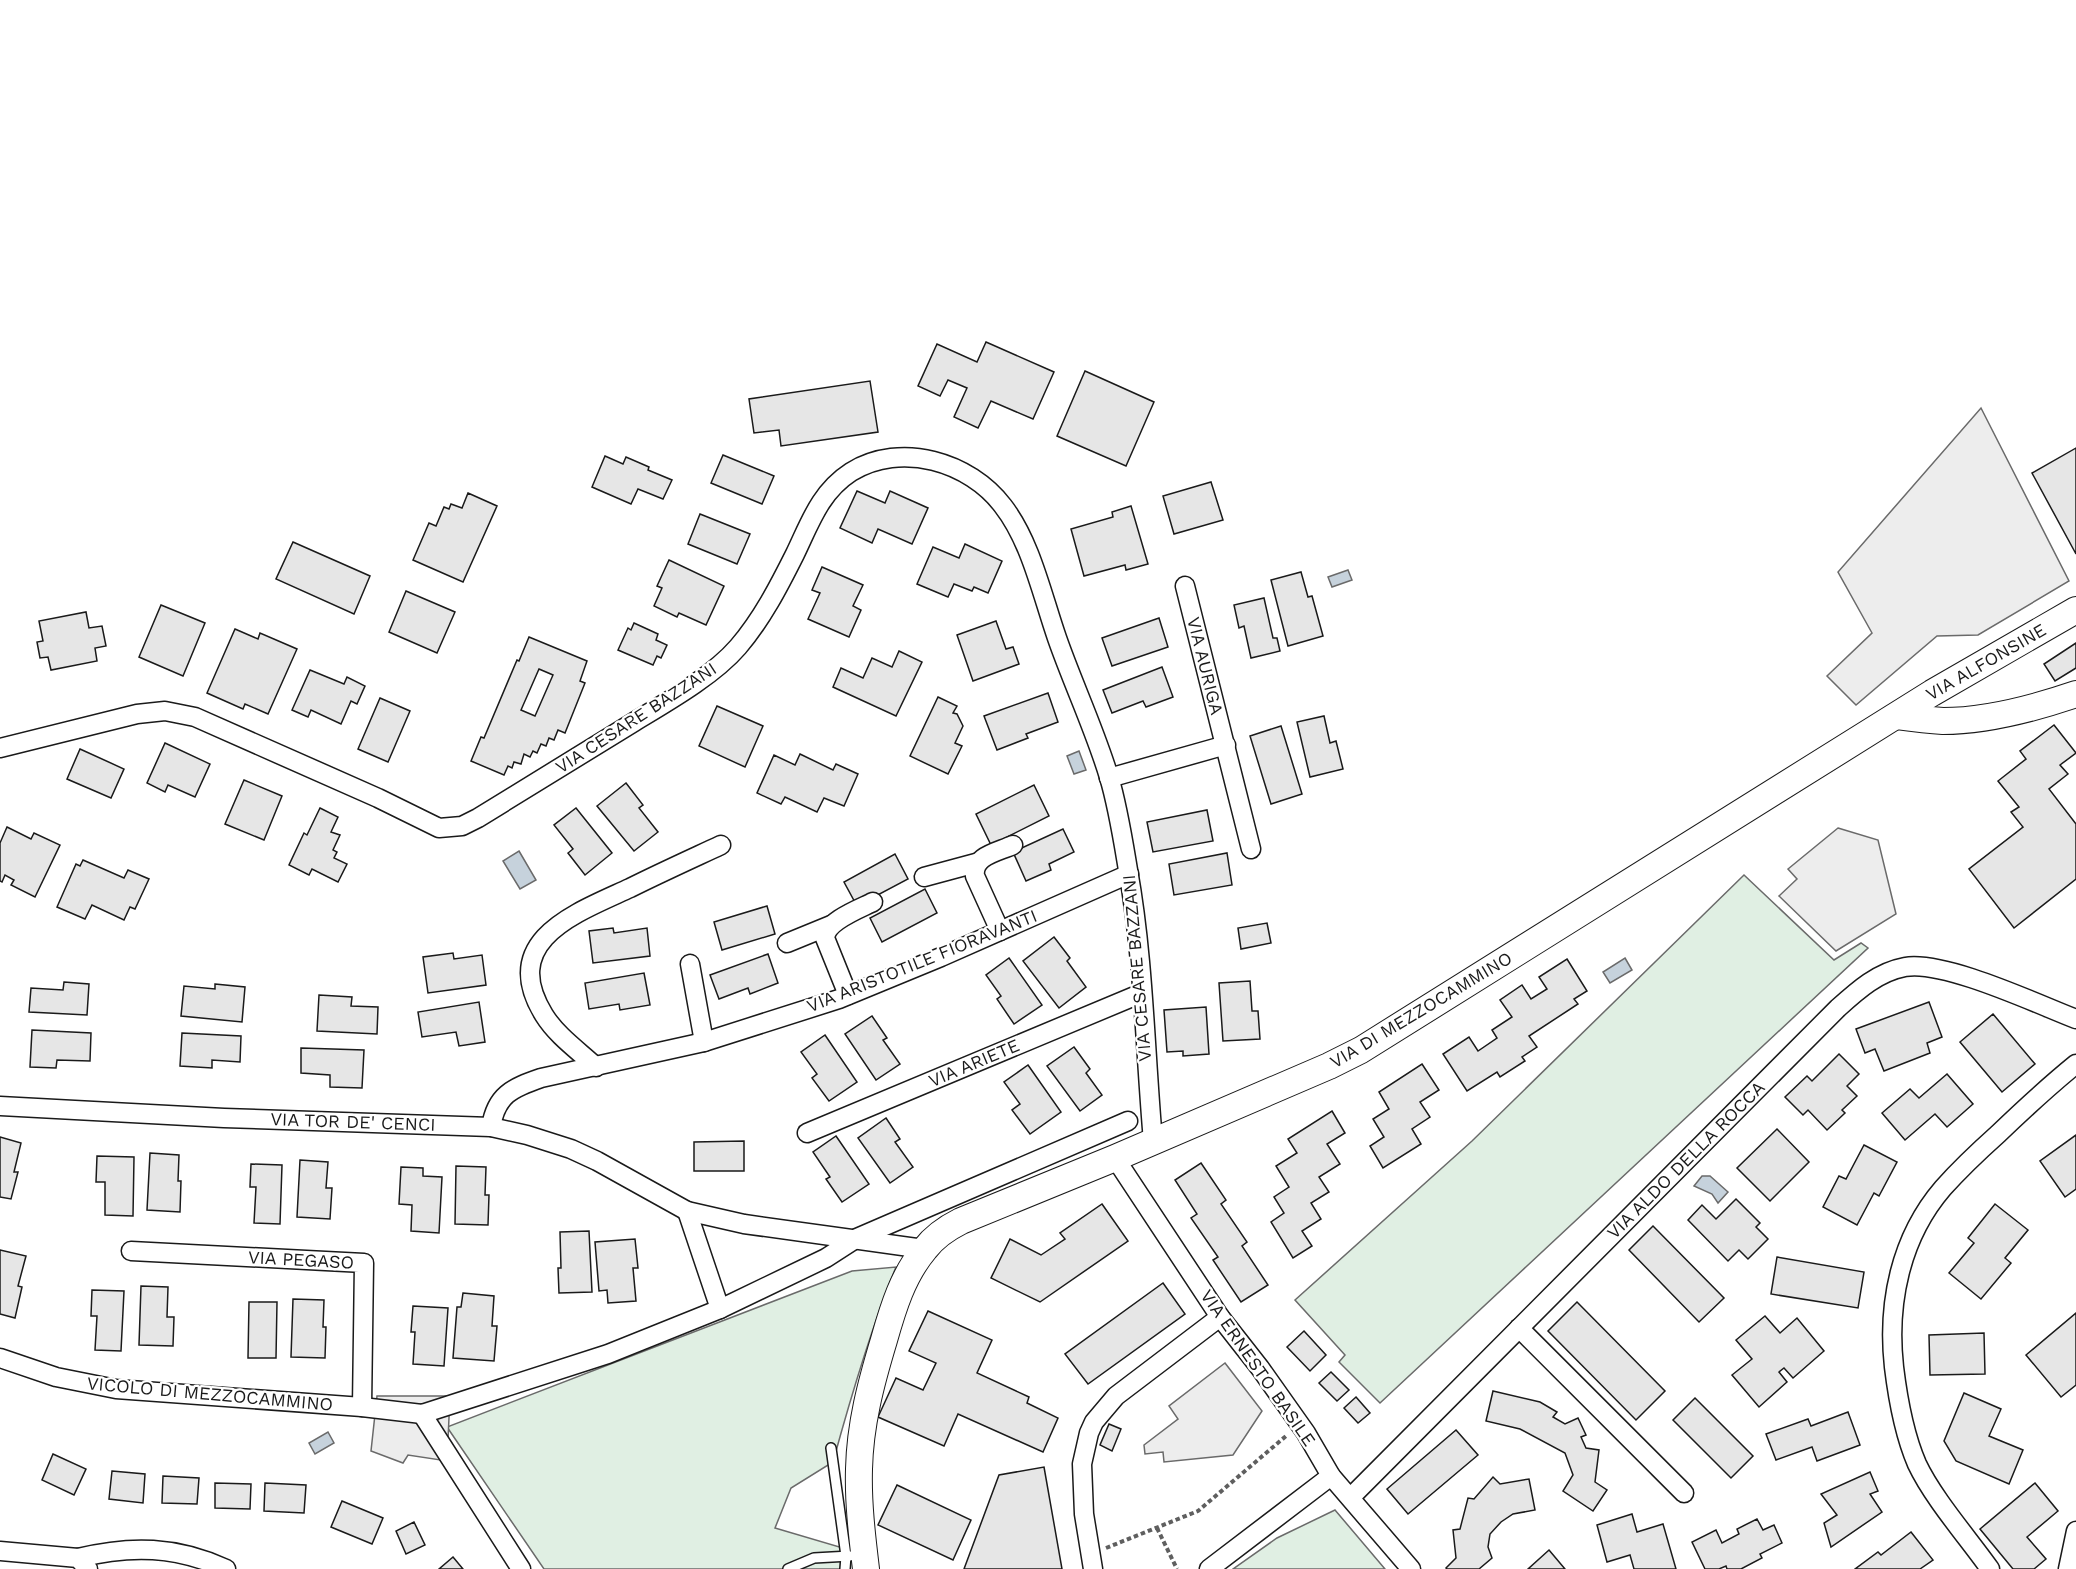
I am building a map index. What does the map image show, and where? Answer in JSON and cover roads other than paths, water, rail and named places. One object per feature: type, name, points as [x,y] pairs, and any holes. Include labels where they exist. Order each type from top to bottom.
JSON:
[{"type":"main road","name":"VIA ALFONSINE","points":[[1897,716],[1932,693],[2076,610]]},
{"type":"main road","points":[[1897,716],[1944,721],[1972,719],[2017,711],[2076,694]]},
{"type":"main road","name":"VIA DI MEZZOCAMMINO","points":[[855,1562],[861,1438],[866,1401],[895,1304],[909,1273],[924,1249],[939,1235],[960,1221],[1115,1158],[1361,1050],[1897,716]]},
{"type":"street","name":"VIA CESARE BAZZANI","points":[[0,748],[137,714],[176,712],[212,724],[378,798],[429,824],[443,828],[462,826],[655,709],[720,664],[738,647],[758,620],[781,581],[812,515],[827,493],[845,476],[880,460],[907,458],[935,462],[964,472],[989,490],[1011,516],[1029,556],[1064,660],[1109,778],[1129,874],[1137,933],[1153,1141]]},
{"type":"street","name":"VIA AURIGA","points":[[1185,586],[1251,849]]},
{"type":"street","points":[[1109,778],[1226,745]]},
{"type":"street","points":[[596,1067],[558,1032],[543,1014],[534,994],[531,980],[532,964],[537,950],[547,934],[564,920],[721,845]]},
{"type":"street","points":[[924,877],[976,863],[1013,845]]},
{"type":"street","points":[[976,863],[975,876],[1000,931]]},
{"type":"street","name":"VIA ARISTOTILE FIORAVANTI","points":[[491,1127],[496,1106],[514,1089],[542,1078],[704,1042],[848,995],[1129,874]]},
{"type":"street","points":[[787,943],[831,925],[873,902]]},
{"type":"street","points":[[831,925],[825,938],[848,995]]},
{"type":"street","points":[[690,964],[704,1042]]},
{"type":"street","name":"VIA ALDO DELLA ROCCA","points":[[1351,1497],[1838,1008],[1880,975],[1912,966],[1934,968],[2014,994],[2076,1019]]},
{"type":"street","name":"VIA ARIETE","points":[[807,1133],[1142,993]]},
{"type":"street","points":[[1990,1569],[1930,1486],[1911,1447],[1900,1410],[1891,1344],[1891,1320],[1895,1292],[1903,1262],[1916,1230],[1943,1189],[2003,1129],[2076,1064]]},
{"type":"street","name":"VIA TOR DE' CENCI","points":[[0,1106],[224,1118],[491,1127],[535,1137],[571,1149],[687,1211],[744,1224],[924,1249]]},
{"type":"street","points":[[521,1569],[422,1414],[608,1354],[720,1309],[826,1258],[857,1239],[1128,1121]]},
{"type":"street","name":"VIA ERNESTO BASILE","points":[[1115,1158],[1220,1317],[1260,1368],[1299,1424],[1331,1476],[1411,1569]]},
{"type":"street","points":[[687,1211],[720,1309]]},
{"type":"street","name":"VIA PEGASO","points":[[131,1251],[363,1263],[363,1407]]},
{"type":"street","points":[[1092,1562],[1084,1514],[1082,1464],[1089,1432],[1094,1422],[1116,1396],[1220,1317]]},
{"type":"street","points":[[1519,1328],[1684,1493]]},
{"type":"street","name":"VICOLO DI MEZZOCAMMINO","points":[[0,1358],[56,1377],[116,1389],[363,1407],[422,1414]]},
{"type":"street","points":[[1209,1569],[1331,1476]]},
{"type":"street","points":[[2068,1569],[2076,1531]]},
{"type":"street","points":[[0,1551],[83,1564],[114,1551],[167,1551],[196,1556],[226,1569]]},
{"type":"lane","points":[[788,1569],[814,1558],[855,1562],[831,1448]]}]
